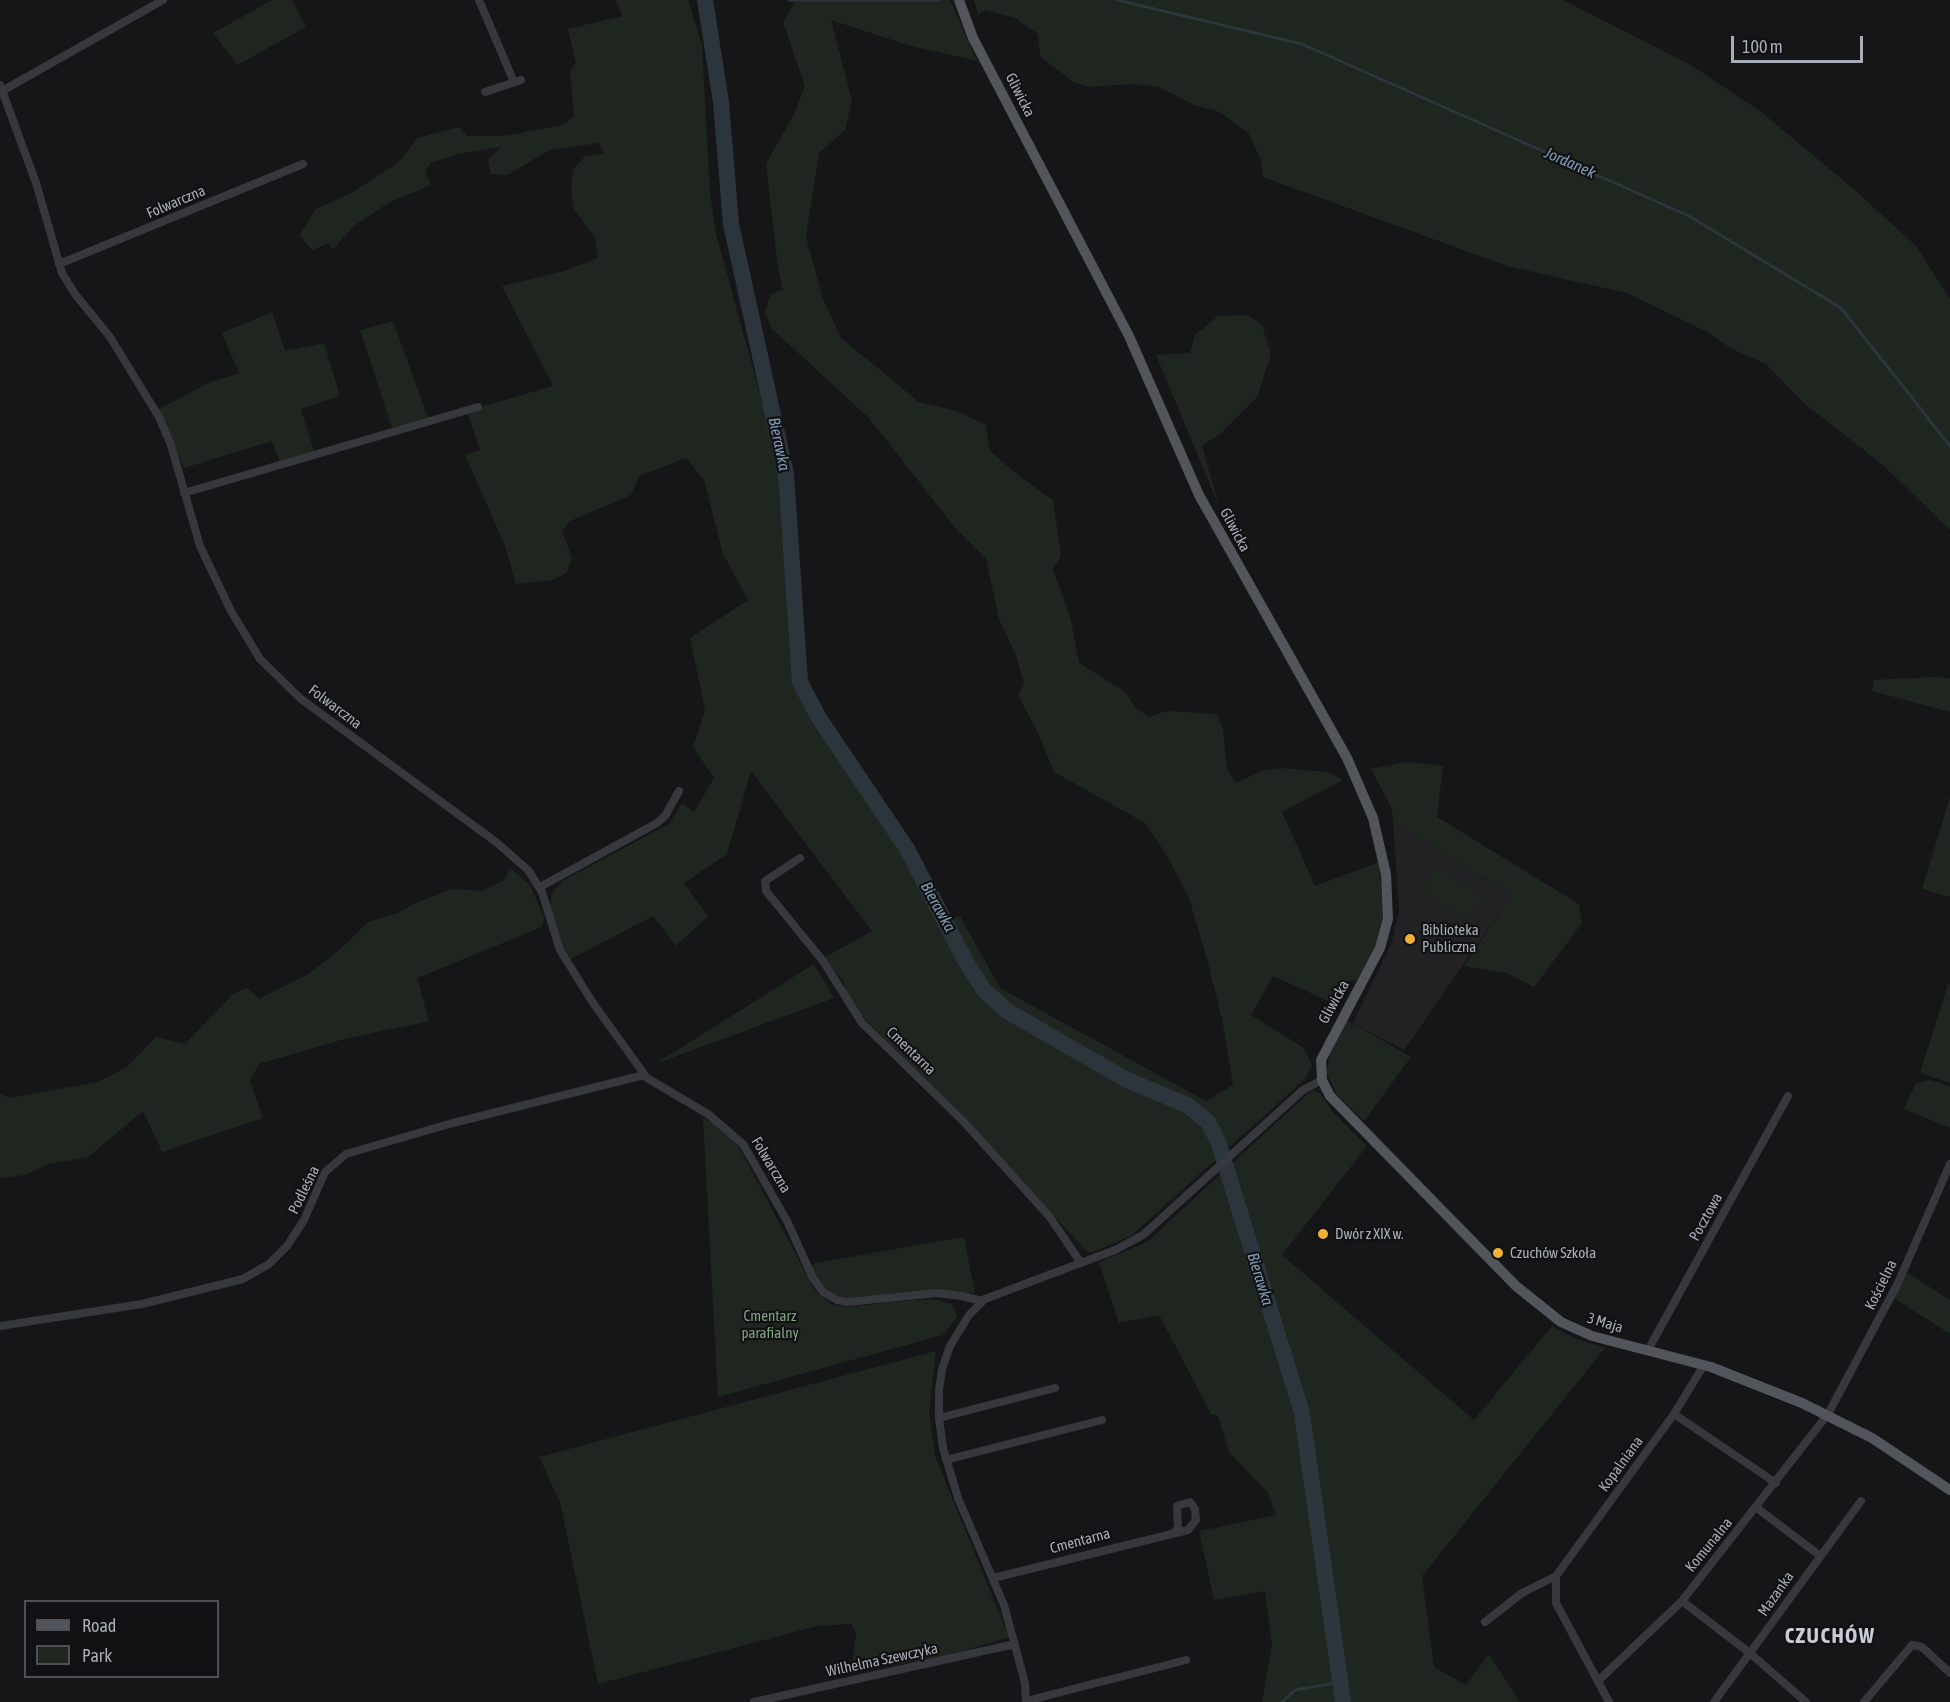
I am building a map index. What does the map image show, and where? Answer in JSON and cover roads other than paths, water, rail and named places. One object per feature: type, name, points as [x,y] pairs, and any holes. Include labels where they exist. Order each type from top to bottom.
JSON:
[{"type":"main road","name":"Gliwicka","points":[[959,0],[979,48],[1132,341],[1199,495],[1347,758],[1373,818],[1388,883],[1386,929],[1374,960],[1324,1051],[1320,1067],[1322,1080]]},
{"type":"main road","name":"3 Maja","points":[[1322,1080],[1330,1096],[1344,1112],[1540,1308],[1561,1323],[1582,1333],[1704,1365],[1828,1414],[1906,1458],[1950,1490]]},
{"type":"street","name":"Folwarczna","points":[[163,0],[1,88],[39,191],[59,264],[72,290],[112,341],[156,412],[169,439],[195,534],[223,596],[249,643],[267,668],[312,708],[514,857],[540,887],[555,939],[569,967],[644,1075],[708,1114],[743,1144],[787,1221],[813,1278],[827,1295],[842,1301],[858,1302],[917,1294],[949,1294],[982,1301]]},
{"type":"street","points":[[479,0],[517,81],[485,92]]},
{"type":"street","name":"Folwarczna","points":[[59,264],[303,164]]},
{"type":"street","points":[[184,493],[478,407]]},
{"type":"street","points":[[540,887],[657,823],[665,816],[680,791]]},
{"type":"street","name":"Cmentarna","points":[[800,858],[765,881],[766,891],[823,961],[862,1023],[957,1115],[1036,1200],[1082,1263]]},
{"type":"street","name":"Podleśna","points":[[0,1326],[142,1304],[243,1279],[273,1260],[292,1240],[307,1215],[326,1172],[342,1156],[443,1125],[644,1075]]},
{"type":"street","points":[[1186,1660],[1026,1702],[1015,1644],[993,1578],[960,1505],[946,1460],[939,1418],[940,1381],[945,1358],[956,1334],[982,1301],[1082,1263],[1137,1239],[1307,1086],[1322,1080]]},
{"type":"street","name":"Pocztowa","points":[[1648,1350],[1788,1096]]},
{"type":"street","name":"Kościelna","points":[[1828,1414],[1898,1283],[1950,1164]]},
{"type":"street","name":"Kopalniana","points":[[1485,1622],[1522,1593],[1556,1576],[1674,1414],[1704,1365]]},
{"type":"street","points":[[939,1418],[1055,1388]]},
{"type":"street","points":[[1674,1414],[1776,1483]]},
{"type":"street","name":"Komunalna","points":[[1598,1681],[1682,1601],[1757,1508],[1828,1414]]},
{"type":"street","points":[[946,1460],[1102,1420]]},
{"type":"street","name":"Mazanka","points":[[1714,1702],[1860,1501]]},
{"type":"street","points":[[1757,1508],[1819,1555]]},
{"type":"street","name":"Cmentarna","points":[[993,1578],[1174,1533]]},
{"type":"street","points":[[1556,1576],[1556,1603],[1609,1702]]},
{"type":"street","points":[[1682,1601],[1751,1654],[1806,1702]]},
{"type":"street","name":"Wilhelma Szewczyka","points":[[754,1702],[1015,1644]]},
{"type":"street","points":[[1864,1702],[1912,1645],[1922,1647],[1949,1672]]},
{"type":"waterway","name":"Bierawka","points":[[705,0],[721,102],[731,224],[786,474],[800,682],[819,718],[907,849],[966,962],[984,990],[1007,1011],[1127,1080],[1187,1105],[1208,1122],[1218,1141],[1302,1413],[1343,1702]]},
{"type":"waterway","name":"Jordanek","points":[[789,0],[939,0]]},
{"type":"waterway","name":"Jordanek","points":[[1117,0],[1302,44],[1689,216],[1841,308],[1950,446]]},
{"type":"waterway","points":[[1282,1702],[1295,1690],[1340,1682]]},
{"type":"place","name":"Biblioteka Publiczna","points":[[1410,939]]},
{"type":"place","name":"Dwór z XIX w.","points":[[1323,1234]]},
{"type":"place","name":"Czuchów Szkoła","points":[[1498,1253]]},
{"type":"district","name":"CZUCHÓW","points":[[1830,1636]]},
{"type":"park label","name":"Cmentarz parafialny","points":[[770,1324]]}]
